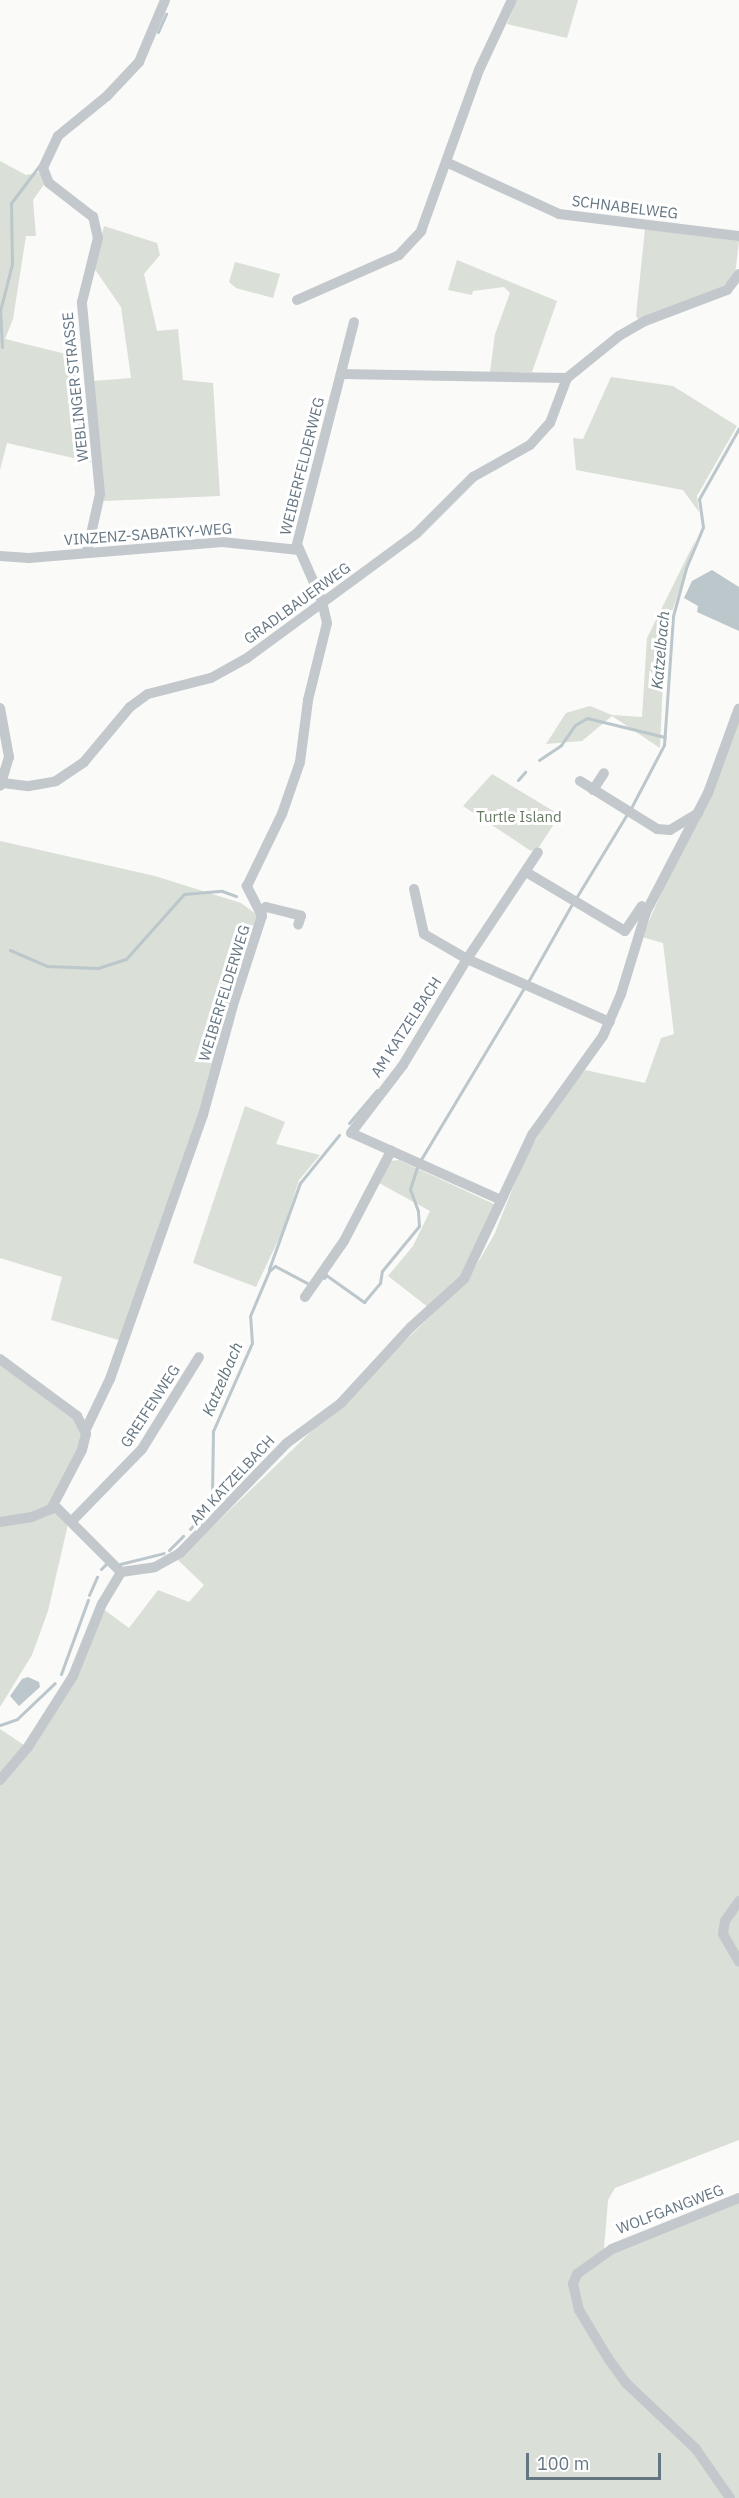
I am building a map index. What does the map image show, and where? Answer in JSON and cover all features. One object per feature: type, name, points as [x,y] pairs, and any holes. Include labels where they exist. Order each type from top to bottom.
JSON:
[{"type":"street","name":"WEBLINGER STRASSE","points":[[87,552],[100,494],[82,302],[98,238],[93,217],[49,183],[43,168],[58,136],[107,96],[139,62],[165,0]]},
{"type":"street","points":[[297,300],[406,249],[433,208],[446,162],[479,70],[512,0]]},
{"type":"street","name":"SCHNABELWEG","points":[[446,162],[559,214],[739,236]]},
{"type":"street","points":[[341,374],[567,378],[631,328],[727,290],[739,274]]},
{"type":"street","name":"WEIBERFELDERWEG","points":[[86,1429],[113,1369],[200,1126],[262,910],[247,893],[247,886],[282,814],[300,762],[308,700],[327,623],[322,601],[298,550],[305,507],[354,322]]},
{"type":"street","name":"GRADLBAUERWEG","points":[[1,785],[29,786],[56,781],[84,762],[139,700],[221,674],[416,534],[473,477],[541,436],[561,401],[567,378]]},
{"type":"street","name":"VINZENZ-SABATKY-WEG","points":[[0,556],[29,558],[222,542],[298,550]]},
{"type":"street","points":[[0,708],[9,757],[1,785]]},
{"type":"street","name":"AM KATZELBACH","points":[[526,872],[625,931],[651,898],[698,813],[739,708]]},
{"type":"street","points":[[593,790],[604,773]]},
{"type":"street","points":[[580,781],[662,830],[698,813]]},
{"type":"street","name":"AM KATZELBACH","points":[[501,1200],[351,1132],[403,1065],[467,959],[538,852]]},
{"type":"street","points":[[414,889],[424,934],[467,959],[609,1022]]},
{"type":"street","name":"AM KATZELBACH","points":[[122,1572],[155,1567],[180,1553],[287,1443],[341,1403],[411,1327],[464,1279],[541,1121],[609,1022],[651,898]]},
{"type":"street","points":[[262,910],[266,907],[301,916],[298,925]]},
{"type":"street","points":[[305,1297],[344,1241],[391,1151]]},
{"type":"street","name":"GREIFENWEG","points":[[72,1521],[144,1446],[199,1357]]},
{"type":"street","points":[[0,1359],[69,1409],[86,1429],[82,1450],[54,1506],[32,1517],[0,1522]]},
{"type":"street","points":[[0,1780],[27,1747],[74,1676],[102,1604],[122,1572],[54,1506]]},
{"type":"street","points":[[739,1901],[725,1921],[723,1934],[739,1962]]},
{"type":"street","name":"WOLFGANGWEG","points":[[730,2498],[703,2457],[626,2383],[579,2310],[573,2284],[577,2274],[612,2249],[739,2198]]},
{"type":"green space","points":[[517,0],[578,0],[567,38],[507,24]]},
{"type":"green space","points":[[0,161],[26,175],[41,172],[45,183],[33,200],[36,236],[26,236],[13,319],[5,339],[78,357],[91,462],[7,443],[0,470]]},
{"type":"green space","points":[[104,226],[157,243],[160,255],[144,274],[157,331],[178,329],[183,380],[213,383],[220,496],[104,501],[93,381],[131,378],[121,307],[94,268]]},
{"type":"green space","points":[[645,229],[739,241],[735,275],[720,289],[639,320],[636,316]]},
{"type":"green space","points":[[457,260],[557,301],[532,372],[490,372],[495,334],[510,293],[504,287],[473,291],[472,295],[448,290]]},
{"type":"green space","points":[[235,262],[280,274],[273,298],[236,288],[229,282]]},
{"type":"green space","points":[[611,377],[673,386],[737,426],[697,496],[699,512],[683,490],[576,470],[573,438],[583,439]]},
{"type":"green space","points":[[696,539],[665,633],[660,748],[612,716],[582,741],[546,744],[566,713],[590,706],[612,715],[642,717],[647,638]]},
{"type":"green space","points":[[739,716],[739,2140],[615,2188],[608,2200],[604,2249],[619,2248],[739,2201],[739,2498],[0,2498],[0,1729],[27,1747],[73,1676],[102,1608],[129,1628],[158,1590],[189,1602],[204,1585],[178,1560],[467,1281],[494,1235],[525,1158],[554,1108],[585,1070],[645,1083],[661,1038],[674,1034],[663,943],[642,937]]},
{"type":"green space","name":"Turtle Island","points":[[492,774],[560,815],[539,847],[531,851],[463,806]]},
{"type":"green space","points":[[0,841],[155,876],[241,903],[260,917],[215,1066],[122,1341],[51,1320],[62,1277],[0,1258]]},
{"type":"green space","points":[[245,1106],[285,1122],[276,1144],[320,1155],[299,1180],[283,1230],[256,1287],[193,1263]]},
{"type":"green space","points":[[399,1160],[496,1205],[467,1268],[433,1311],[388,1276],[413,1246],[430,1211],[379,1183],[390,1161]]},
{"type":"green space","points":[[0,1364],[77,1421],[83,1438],[50,1506],[32,1515],[0,1519]]},
{"type":"green space","points":[[55,1511],[68,1524],[48,1611],[32,1655],[0,1707],[0,1524]]},
{"type":"shaded area","points":[[712,570],[739,587],[739,631],[697,612],[698,606],[684,598],[692,581]]},
{"type":"shaded area","points":[[28,1677],[39,1682],[40,1687],[19,1706],[10,1696],[22,1679]]},
{"type":"waterway","points":[[158,32],[166,14]]},
{"type":"waterway","points":[[2,347],[0,311],[12,264],[11,203],[39,166]]},
{"type":"waterway","name":"Katzelbach","points":[[631,808],[664,745],[673,616],[686,568],[703,527],[699,499],[739,428]]},
{"type":"waterway","points":[[539,760],[561,745],[575,725],[587,718],[665,737]]},
{"type":"waterway","points":[[518,780],[525,772]]},
{"type":"waterway","name":"Katzelbach","points":[[576,898],[627,814]]},
{"type":"waterway","points":[[10,950],[47,966],[98,968],[126,959],[184,894],[222,891],[236,896]]},
{"type":"waterway","name":"Katzelbach","points":[[529,980],[572,904]]},
{"type":"waterway","name":"Katzelbach","points":[[420,1161],[524,988]]},
{"type":"waterway","name":"Katzelbach","points":[[349,1123],[377,1090]]},
{"type":"waterway","name":"Katzelbach","points":[[269,1269],[300,1183],[339,1135]]},
{"type":"waterway","name":"Katzelbach","points":[[324,1278],[326,1275],[364,1302],[380,1283],[382,1271],[419,1226],[418,1211],[410,1189],[417,1168]]},
{"type":"waterway","name":"Katzelbach","points":[[190,1529],[207,1510],[212,1495],[213,1431],[252,1343],[250,1316],[269,1271],[275,1266],[307,1283]]},
{"type":"waterway","name":"Katzelbach","points":[[169,1550],[183,1536]]},
{"type":"waterway","name":"Katzelbach","points":[[120,1564],[164,1553]]},
{"type":"waterway","name":"Katzelbach","points":[[101,1569],[107,1563]]},
{"type":"waterway","name":"Katzelbach","points":[[89,1595],[97,1577]]},
{"type":"waterway","name":"Katzelbach","points":[[61,1674],[88,1600]]},
{"type":"waterway","name":"Katzelbach","points":[[0,1725],[17,1719],[55,1683]]}]
